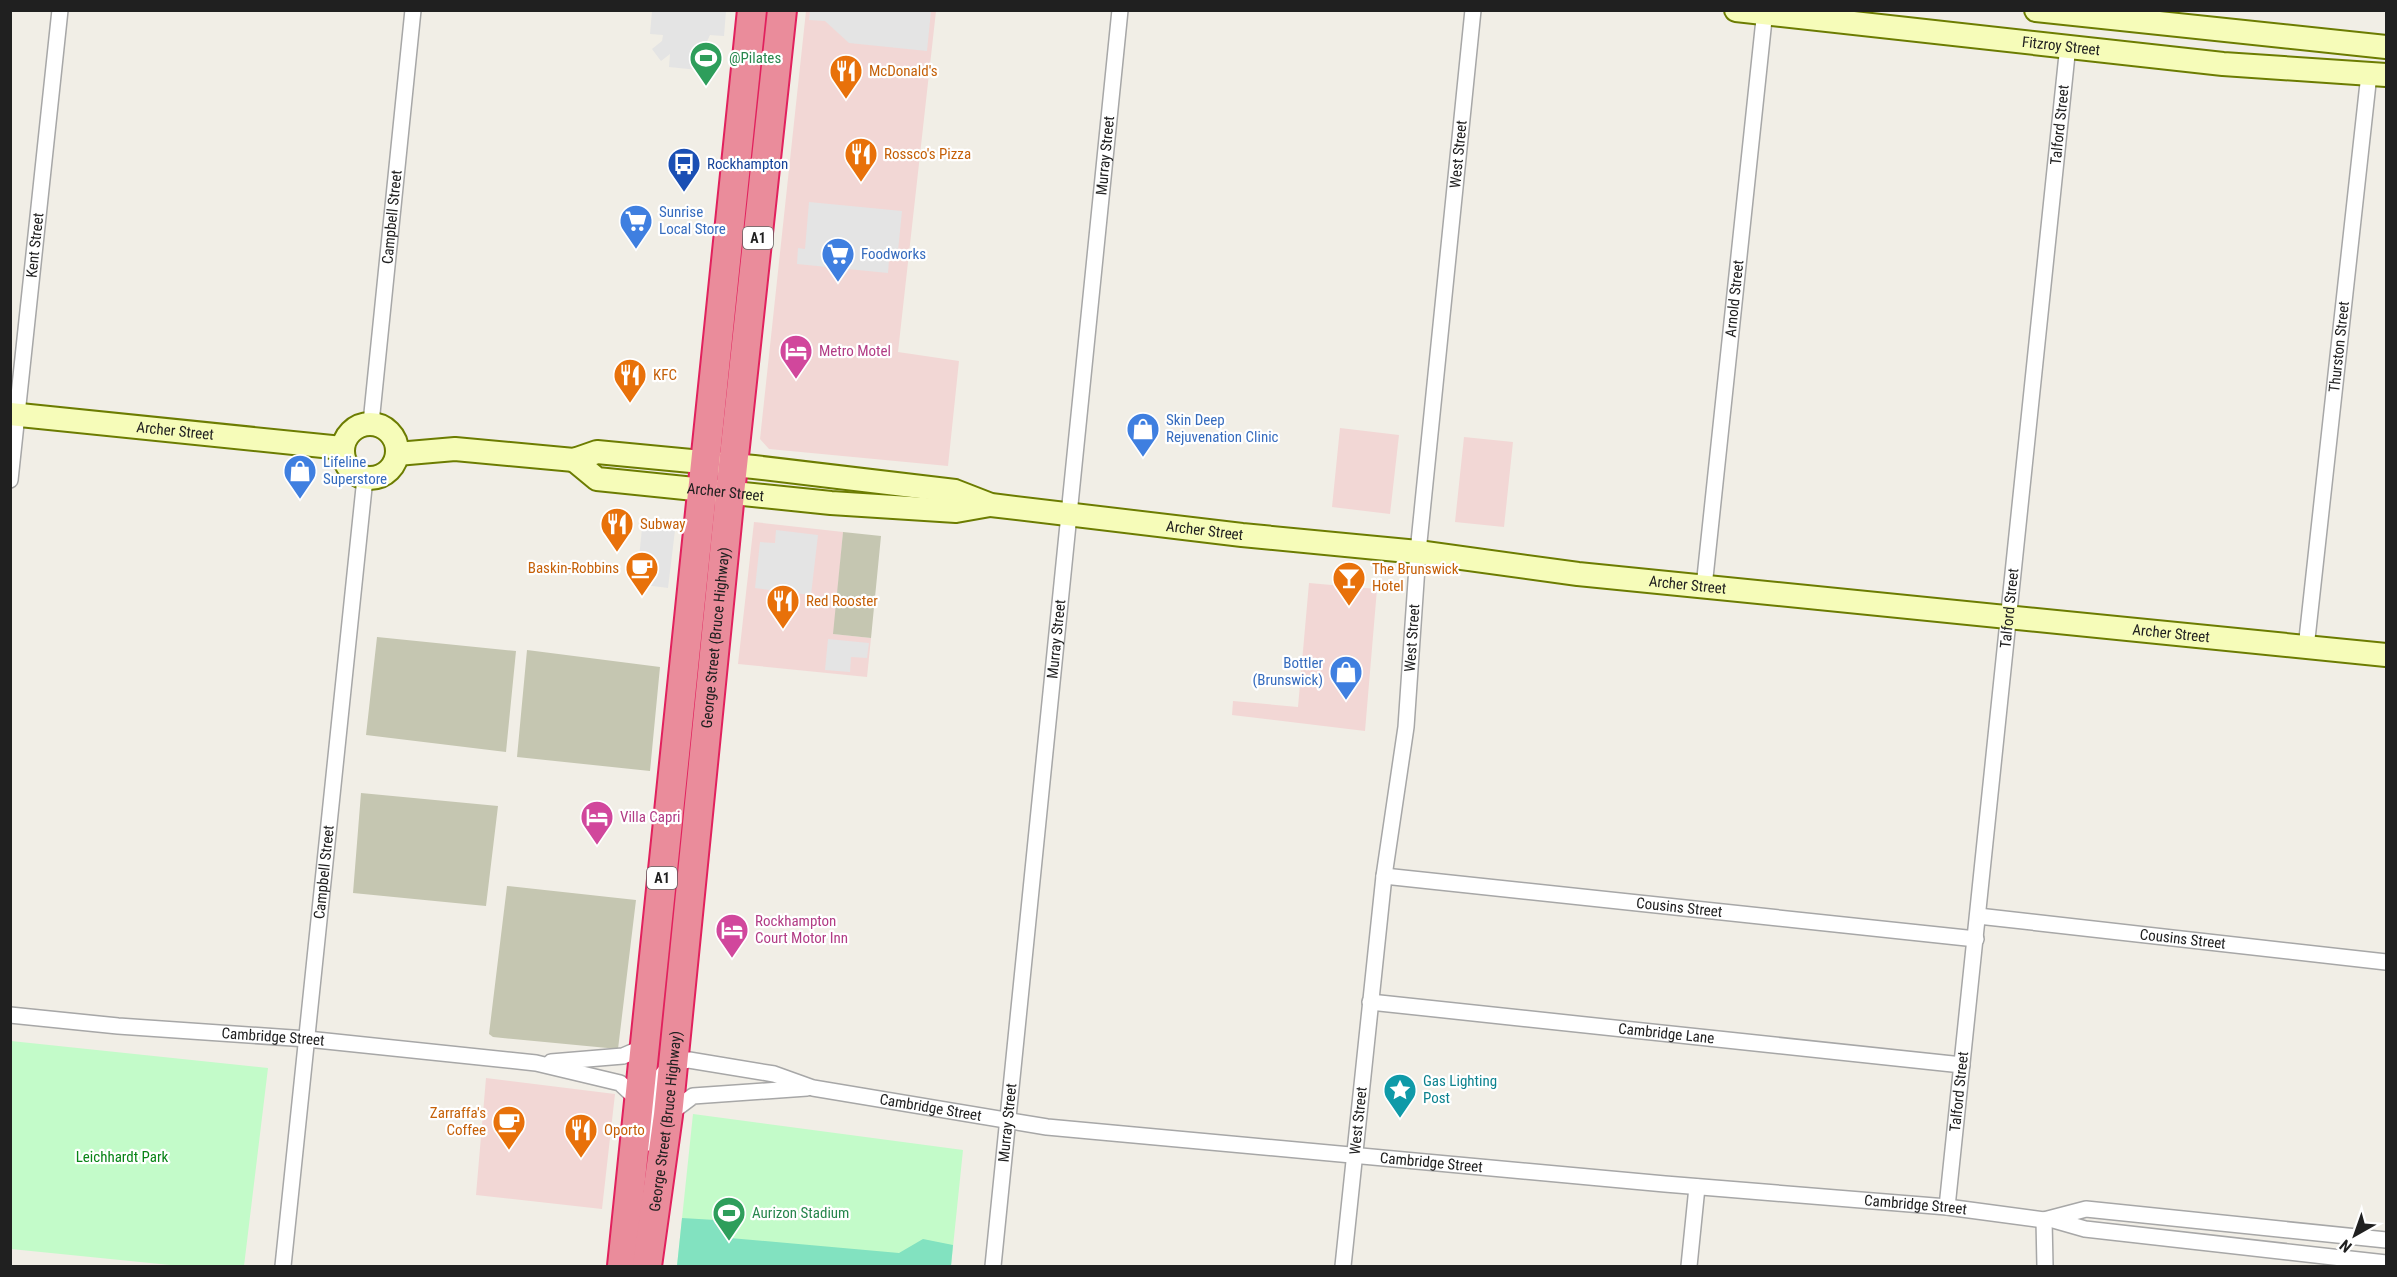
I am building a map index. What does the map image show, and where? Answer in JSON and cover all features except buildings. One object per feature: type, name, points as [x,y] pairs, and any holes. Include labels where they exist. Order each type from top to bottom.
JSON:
[{"type":"highway","name":"George Street (Bruce Highway)","points":[[623,1266],[638,1100],[752,10]]},
{"type":"highway","name":"George Street (Bruce Highway)","points":[[647,1266],[668,1115],[730,493],[782,10]]},
{"type":"street","name":"Kent Street","points":[[10,480],[14,415],[60,10]]},
{"type":"street","name":"Campbell Street","points":[[371,423],[413,10]]},
{"type":"street","name":"Murray Street","points":[[993,1266],[1120,10]]},
{"type":"street","name":"West Street","points":[[1343,1266],[1384,876],[1406,727],[1418,552],[1473,10]]},
{"type":"street","name":"Fitzroy Street","points":[[1736,10],[2068,45],[2223,64],[2378,75]]},
{"type":"street","name":"Fitzroy Street","points":[[2036,10],[2379,47]]},
{"type":"street","name":"Arnold Street","points":[[1704,587],[1765,13]]},
{"type":"street","name":"Talford Street","points":[[1947,1207],[2072,13]]},
{"type":"street","name":"Thurston Street","points":[[2306,648],[2378,75],[2379,47]]},
{"type":"street","name":"Archer Street","points":[[14,415],[342,448]]},
{"type":"street","points":[[371,423],[387,430],[396,445],[397,454],[390,470],[374,478],[365,478],[348,468],[343,458],[342,448],[351,430],[371,423]]},
{"type":"street","name":"Archer Street","points":[[397,454],[455,449],[574,460],[597,452],[704,461],[954,491],[991,505],[1068,515],[1418,552],[1578,574],[2386,655]]},
{"type":"street","name":"Archer Street","points":[[574,460],[597,479],[831,503],[956,510],[991,505]]},
{"type":"street","name":"Campbell Street","points":[[283,1266],[365,478]]},
{"type":"street","name":"Cousins Street","points":[[1384,876],[1976,939]]},
{"type":"street","name":"Cousins Street","points":[[1978,916],[2386,962]]},
{"type":"street","name":"Cambridge Lane","points":[[1370,1002],[1962,1065]]},
{"type":"street","name":"Cambridge Street","points":[[10,1015],[118,1026],[307,1039],[536,1063],[620,1083],[638,1100]]},
{"type":"street","name":"Cambridge Street","points":[[536,1063],[622,1056],[644,1047]]},
{"type":"street","name":"Cambridge Street","points":[[672,1063],[689,1060],[774,1074],[813,1088],[1009,1122],[1947,1207],[2047,1219],[2085,1229],[2325,1262],[2386,1263]]},
{"type":"street","points":[[623,1266],[641,1208],[657,1081],[672,1063]]},
{"type":"street","name":"Cambridge Street","points":[[668,1115],[693,1096],[813,1088]]},
{"type":"street","points":[[1689,1266],[1697,1186]]},
{"type":"street","name":"Cambridge Street","points":[[2047,1219],[2086,1209],[2386,1240]]},
{"type":"street","points":[[2045,1266],[2047,1219]]},
{"type":"shaded area","points":[[652,11],[726,11],[724,36],[710,35],[699,58],[698,70],[669,67],[670,54],[661,61],[652,49],[662,41],[663,35],[650,34]]},
{"type":"shaded area","points":[[806,11],[936,11],[898,352],[959,361],[948,466],[769,449],[760,439]]},
{"type":"shaded area","points":[[810,11],[931,11],[927,51],[849,43],[825,21],[809,20]]},
{"type":"shaded area","points":[[809,202],[902,211],[897,261],[889,260],[888,273],[797,264],[798,248],[805,249]]},
{"type":"shaded area","points":[[1340,428],[1399,435],[1390,514],[1332,507]]},
{"type":"shaded area","points":[[1464,437],[1513,442],[1504,527],[1455,522]]},
{"type":"shaded area","points":[[643,518],[676,522],[668,588],[645,585],[647,569],[638,568]]},
{"type":"shaded area","points":[[754,522],[843,532],[834,634],[871,638],[867,677],[738,664]]},
{"type":"shaded area","points":[[776,530],[818,535],[811,595],[755,588],[760,542],[775,543]]},
{"type":"shaded area","points":[[843,532],[881,536],[871,638],[833,634]]},
{"type":"shaded area","points":[[1309,583],[1377,589],[1365,731],[1232,715],[1233,701],[1298,707]]},
{"type":"shaded area","points":[[377,637],[516,651],[506,752],[366,735]]},
{"type":"shaded area","points":[[828,639],[869,643],[867,658],[851,657],[850,672],[825,670]]},
{"type":"shaded area","points":[[527,650],[660,667],[650,771],[517,757]]},
{"type":"shaded area","points":[[361,793],[498,806],[486,906],[353,893]]},
{"type":"shaded area","points":[[507,886],[636,900],[618,1049],[493,1037],[489,1034]]},
{"type":"shaded area","points":[[486,1078],[615,1094],[602,1209],[476,1195]]},
{"type":"green space","name":"Leichhardt Park","points":[[11,1041],[268,1068],[244,1266],[180,1266],[11,1249]]},
{"type":"green space","points":[[693,1114],[963,1150],[951,1266],[677,1266]]},
{"type":"green space","name":"Aurizon Stadium","points":[[682,1218],[732,1221],[730,1238],[899,1253],[923,1239],[953,1245],[951,1266],[677,1266]]},
{"type":"place","name":"@Pilates","points":[[706,87]]},
{"type":"place","name":"McDonald's","points":[[846,100]]},
{"type":"place","name":"Rossco's Pizza","points":[[861,183]]},
{"type":"place","name":"Rockhampton","points":[[684,193]]},
{"type":"place","name":"Sunrise Local Store","points":[[636,250]]},
{"type":"place","name":"Foodworks","points":[[838,283]]},
{"type":"place","name":"Metro Motel","points":[[796,380]]},
{"type":"place","name":"KFC","points":[[630,404]]},
{"type":"place","name":"Skin Deep Rejuvenation Clinic","points":[[1143,458]]},
{"type":"place","name":"Lifeline Superstore","points":[[300,500]]},
{"type":"place","name":"Subway","points":[[617,553]]},
{"type":"place","name":"Baskin-Robbins","points":[[642,597]]},
{"type":"place","name":"The Brunswick Hotel","points":[[1349,607]]},
{"type":"place","name":"Red Rooster","points":[[783,630]]},
{"type":"place","name":"Bottler (Brunswick)","points":[[1346,701]]},
{"type":"place","name":"Villa Capri","points":[[597,846]]},
{"type":"place","name":"Rockhampton Court Motor Inn","points":[[732,959]]},
{"type":"place","name":"Gas Lighting Post","points":[[1400,1119]]},
{"type":"place","name":"Zarraffa's Coffee","points":[[509,1151]]},
{"type":"place","name":"Oporto","points":[[581,1159]]},
{"type":"place","name":"Aurizon Stadium","points":[[729,1242]]}]
